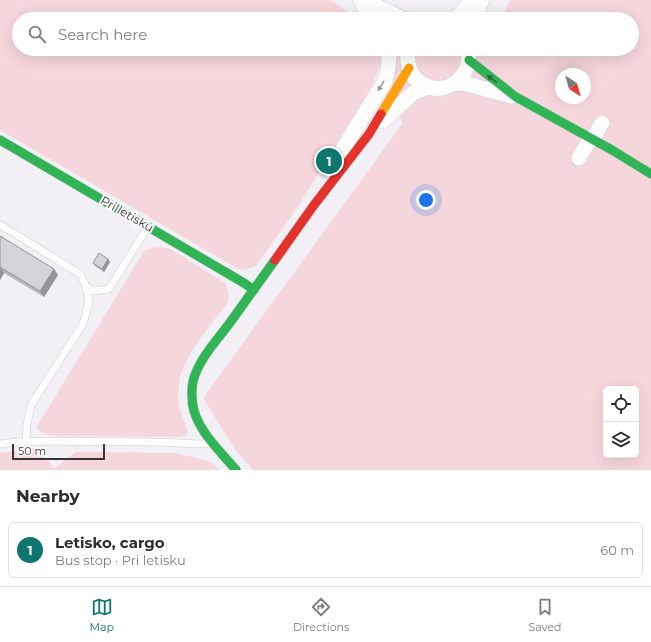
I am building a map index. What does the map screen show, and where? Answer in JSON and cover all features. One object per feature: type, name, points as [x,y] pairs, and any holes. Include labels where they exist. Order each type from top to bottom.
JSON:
[{"type":"street","points":[[363,0],[368,12]]},
{"type":"street","points":[[363,0],[378,12]]},
{"type":"street","points":[[363,0],[388,12]]},
{"type":"street","points":[[462,12],[471,0]]},
{"type":"street","points":[[476,12],[482,0]]},
{"type":"street","points":[[314,205],[344,147],[385,81],[390,56]]},
{"type":"street","points":[[407,56],[409,68],[415,78],[428,87],[434,88],[444,88],[455,83],[465,73],[468,56]]},
{"type":"street","points":[[469,56],[477,67],[516,98],[651,174]]},
{"type":"street","points":[[236,470],[203,430],[194,411],[192,388],[195,375],[206,354],[254,290],[314,205],[369,134],[409,68]]},
{"type":"street","points":[[455,83],[467,84],[516,98]]},
{"type":"street","points":[[369,134],[408,98],[418,91],[428,87]]},
{"type":"street","points":[[579,158],[602,123]]},
{"type":"street","name":"Pri letisku","points":[[0,140],[254,290]]},
{"type":"lane","points":[[0,226],[80,274],[86,286],[89,302],[83,324],[31,405],[27,424],[26,441]]},
{"type":"lane","points":[[86,286],[93,291],[109,289],[149,227]]},
{"type":"lane","points":[[0,444],[26,441],[213,443]]},
{"type":"shaded area","points":[[0,0],[330,0],[348,12],[12,12],[12,56],[381,56],[381,61],[373,84],[299,205],[256,266],[247,269],[240,270],[0,130]]},
{"type":"shaded area","points":[[374,0],[411,12],[373,12]]},
{"type":"shaded area","points":[[511,0],[651,0],[651,470],[253,470],[234,448],[203,398],[402,124],[386,56],[639,56],[639,12],[503,12]]},
{"type":"shaded area","points":[[161,247],[171,249],[225,283],[228,292],[228,302],[190,354],[180,376],[178,398],[188,433],[185,436],[179,437],[56,436],[47,435],[40,431],[37,426],[143,253],[142,252],[152,248]]},
{"type":"shaded area","points":[[38,448],[54,469],[75,452],[176,453],[208,461],[214,464],[219,470],[0,470],[0,453]]},
{"type":"building","points":[[0,236],[54,269],[40,291],[0,267]]},
{"type":"building","points":[[99,253],[108,259],[102,269],[93,263]]},
{"type":"traffic: fast","points":[[469,60],[516,97],[612,150],[651,174]]},
{"type":"traffic: fast","points":[[0,140],[254,290]]},
{"type":"traffic: fast","points":[[236,470],[206,435],[197,419],[192,402],[193,383],[198,368],[206,355],[275,260]]},
{"type":"traffic: slow","points":[[381,114],[409,68]]},
{"type":"traffic: jam","points":[[275,260],[314,205],[369,134],[381,114]]},
{"type":"place","name":"Letisko, cargo","points":[[329,161]]}]
